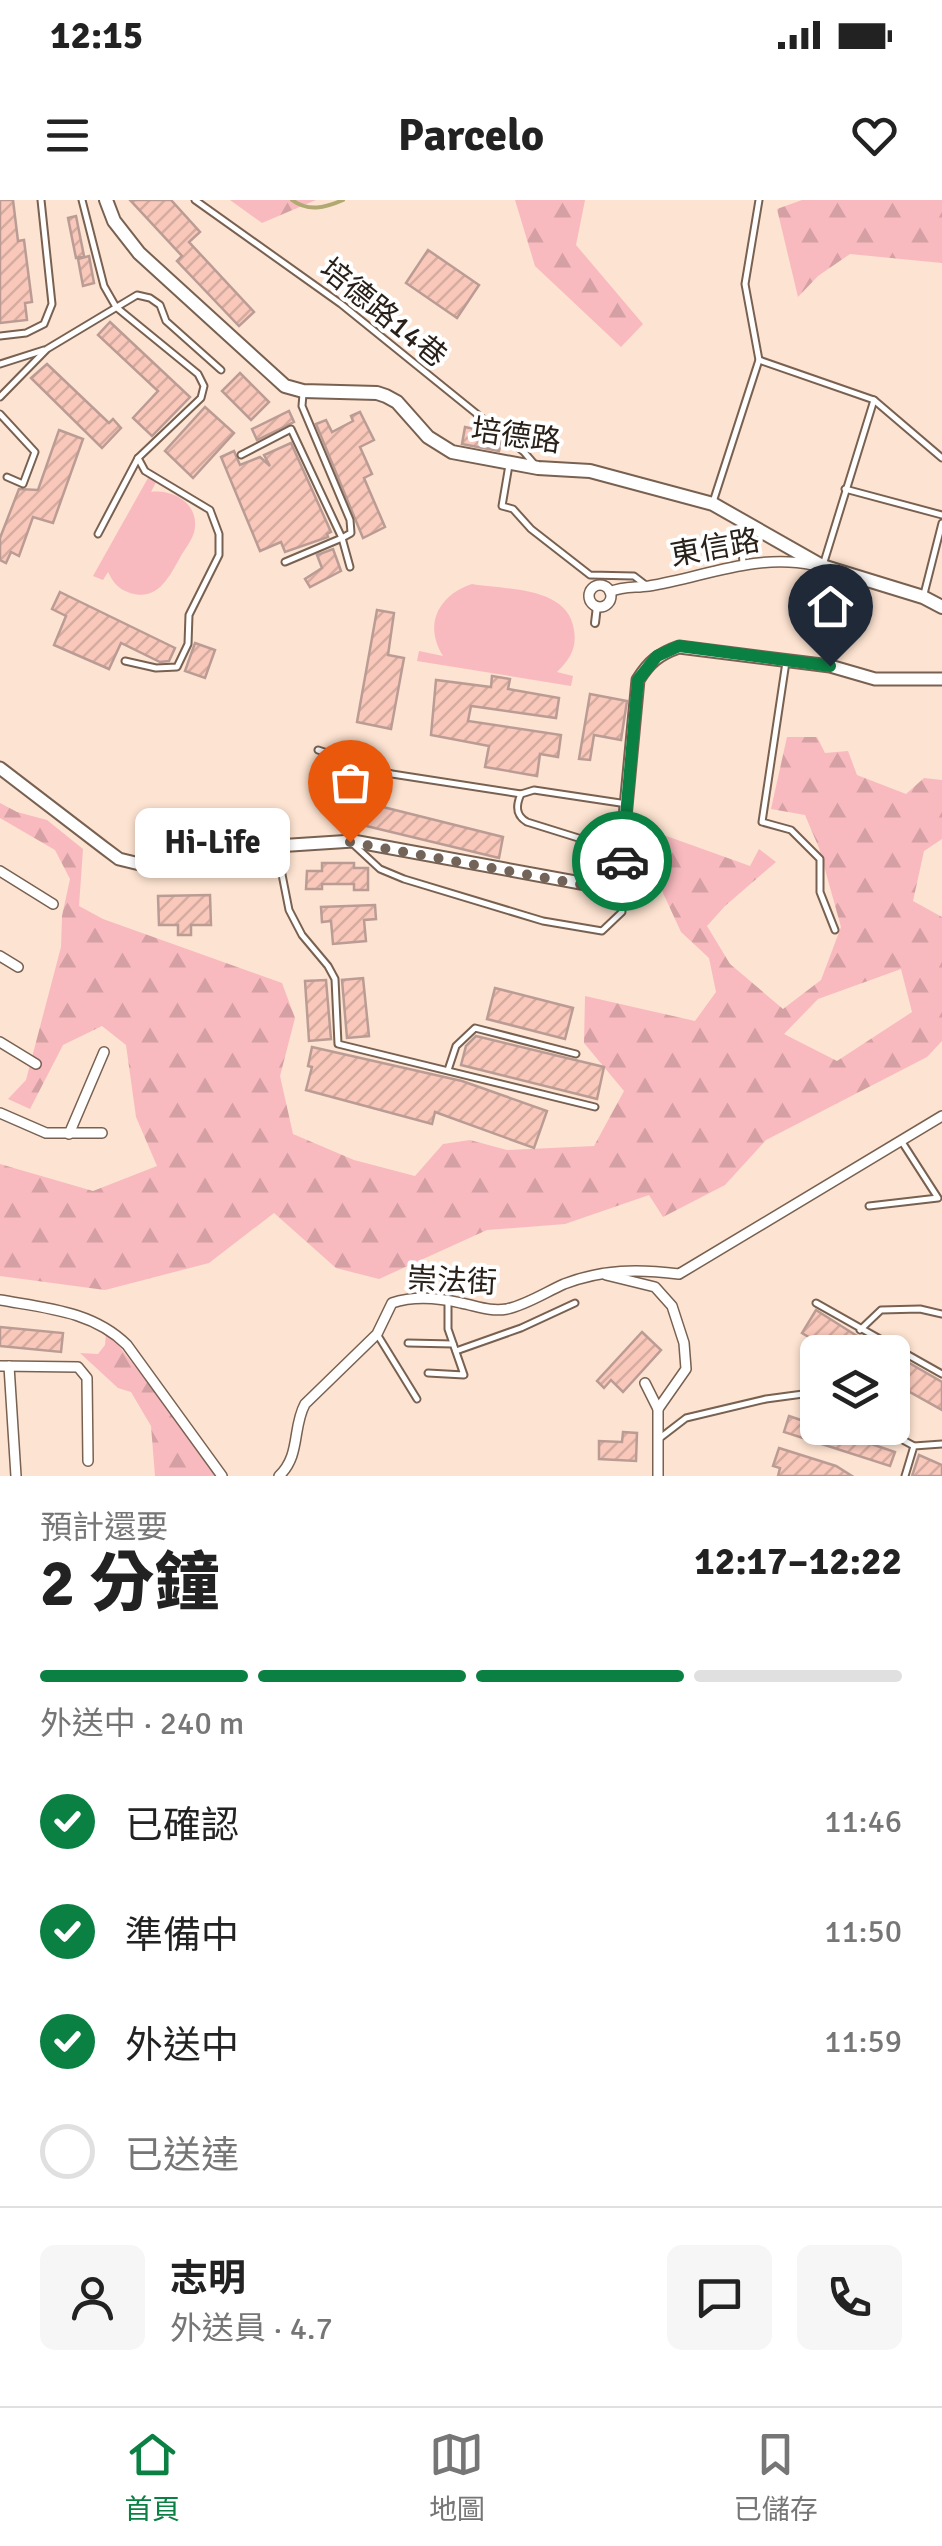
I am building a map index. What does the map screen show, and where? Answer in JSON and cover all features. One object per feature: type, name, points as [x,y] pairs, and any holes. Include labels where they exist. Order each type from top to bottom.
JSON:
[{"type":"main road","name":"培德路","points":[[106,200],[114,221],[139,253],[285,386],[303,391],[386,396],[442,448],[465,457],[538,468],[590,470],[713,504],[822,566]]},
{"type":"main road","name":"東信路","points":[[822,566],[924,596],[942,607]]},
{"type":"street","name":"東信路","points":[[610,592],[743,564],[798,562],[822,566]]},
{"type":"street","points":[[576,604],[593,603],[609,602],[610,592],[602,585],[590,590],[593,603],[595,624]]},
{"type":"street","points":[[0,768],[103,847],[138,866],[184,867],[276,846],[350,842],[605,886],[616,876],[623,852],[638,680],[648,664],[679,646],[830,666],[875,679],[942,679]]},
{"type":"street","points":[[0,871],[54,904]]},
{"type":"street","points":[[0,956],[18,967]]},
{"type":"street","points":[[0,1042],[36,1064]]},
{"type":"street","points":[[69,1134],[104,1052]]},
{"type":"street","points":[[0,1113],[46,1133],[102,1132]]},
{"type":"street","name":"崇法街","points":[[279,1476],[295,1452],[299,1416],[305,1404],[378,1334],[392,1303],[408,1298],[448,1301],[487,1310],[510,1309],[566,1283],[598,1274],[636,1268],[679,1274],[942,1116]]},
{"type":"street","points":[[598,1274],[654,1287],[672,1306],[684,1343],[686,1369],[658,1409]]},
{"type":"street","points":[[0,1300],[90,1319],[111,1330],[222,1476]]},
{"type":"street","points":[[16,1476],[4,1366],[78,1368],[88,1378],[88,1461]]},
{"type":"street","points":[[645,1383],[658,1409],[658,1476]]},
{"type":"lane","points":[[0,336],[26,333],[44,324],[52,304],[41,200]]},
{"type":"lane","points":[[82,200],[104,286],[116,306],[198,374],[204,386],[201,398],[138,458],[98,534]]},
{"type":"lane","name":"培德路14巷","points":[[195,200],[341,304],[524,452],[538,468]]},
{"type":"lane","points":[[713,504],[760,360],[746,284],[759,200]]},
{"type":"lane","points":[[0,397],[47,350],[136,295],[160,305],[166,321],[220,370]]},
{"type":"lane","points":[[0,364],[47,350]]},
{"type":"lane","points":[[760,360],[874,400],[942,458]]},
{"type":"lane","points":[[285,562],[351,534],[350,520],[302,406],[303,391]]},
{"type":"lane","points":[[822,566],[874,400]]},
{"type":"lane","points":[[0,414],[35,452],[23,484],[7,478]]},
{"type":"lane","points":[[241,454],[292,429],[342,538],[350,567]]},
{"type":"lane","points":[[126,661],[156,668],[177,667],[188,644],[189,616],[219,555],[218,534],[210,510],[146,471],[138,458]]},
{"type":"lane","points":[[509,462],[502,506],[513,509],[531,529],[590,575],[634,576],[647,586]]},
{"type":"lane","points":[[845,489],[942,515]]},
{"type":"lane","points":[[924,596],[942,524]]},
{"type":"lane","points":[[743,564],[742,549],[752,528]]},
{"type":"lane","points":[[786,662],[762,822],[791,830],[820,858],[820,892],[835,930]]},
{"type":"lane","points":[[318,750],[392,774],[521,794],[534,790],[626,804]]},
{"type":"lane","points":[[521,794],[518,814],[527,822],[623,852]]},
{"type":"lane","points":[[350,842],[380,868],[404,879],[543,921],[602,931],[622,912],[616,876]]},
{"type":"lane","points":[[276,846],[289,910],[302,936],[335,979],[338,1044],[595,1107]]},
{"type":"lane","points":[[448,1070],[456,1046],[476,1028],[576,1054]]},
{"type":"lane","points":[[869,1206],[938,1198],[900,1140]]},
{"type":"lane","points":[[428,1373],[464,1375],[448,1329],[448,1301]]},
{"type":"lane","points":[[816,1302],[942,1374]]},
{"type":"lane","points":[[408,1343],[455,1347],[521,1328],[575,1303]]},
{"type":"lane","points":[[860,1330],[881,1310],[920,1309],[942,1314]]},
{"type":"lane","points":[[378,1334],[417,1399]]},
{"type":"lane","points":[[658,1439],[686,1418],[800,1394]]},
{"type":"lane","points":[[910,1444],[942,1444]]},
{"type":"lane","points":[[905,1476],[914,1446]]},
{"type":"green space","points":[[230,200],[316,200],[262,223]]},
{"type":"green space","points":[[515,200],[585,200],[576,245],[643,324],[621,347],[535,266]]},
{"type":"green space","points":[[802,200],[942,200],[942,263],[850,254],[818,276],[798,297],[777,209]]},
{"type":"green space","points":[[148,478],[156,482],[151,492],[174,495],[187,504],[195,526],[168,578],[156,590],[140,595],[119,587],[108,572],[103,580],[93,576]]},
{"type":"green space","points":[[472,584],[534,593],[560,605],[569,616],[574,642],[569,658],[557,672],[573,676],[571,686],[417,661],[419,651],[443,656],[434,633],[438,612],[451,595]]},
{"type":"green space","points":[[787,737],[817,737],[825,753],[848,751],[857,775],[906,794],[924,778],[942,780],[942,839],[924,851],[913,901],[942,917],[942,1041],[927,1057],[766,1140],[725,1185],[663,1217],[649,1195],[565,1224],[487,1230],[379,1279],[336,1268],[274,1213],[209,1263],[105,1290],[0,1276],[0,1164],[93,1191],[157,1166],[136,1117],[126,1045],[102,1026],[63,1045],[30,1109],[8,1099],[26,1080],[61,947],[62,916],[70,879],[55,850],[0,818],[0,803],[47,820],[83,849],[79,906],[103,919],[282,983],[295,1018],[280,1076],[293,1134],[354,1160],[415,1176],[443,1144],[470,1140],[507,1150],[594,1146],[624,1091],[584,1043],[585,996],[695,1021],[716,992],[709,958],[681,932],[657,880],[658,833],[750,866],[759,849],[776,862],[707,926],[730,964],[783,1009],[821,980],[841,927],[819,848],[805,815],[771,809]],"holes":[[[901,969],[912,1012],[837,1061],[784,1034],[818,999]]]},
{"type":"green space","points":[[106,1334],[152,1388],[215,1476],[155,1476],[151,1426],[131,1392],[118,1388],[80,1353],[98,1354],[105,1345]]},
{"type":"building","points":[[0,200],[13,200],[18,241],[24,240],[32,302],[25,303],[27,320],[0,323]]},
{"type":"building","points":[[130,200],[171,200],[200,232],[189,242],[254,312],[239,326],[177,261],[182,256]]},
{"type":"building","points":[[76,216],[84,256],[76,258],[68,218]]},
{"type":"building","points":[[428,250],[479,285],[457,318],[406,283]]},
{"type":"building","points":[[89,256],[94,283],[83,286],[78,259]]},
{"type":"building","points":[[110,322],[190,397],[152,436],[133,418],[158,391],[98,335]]},
{"type":"building","points":[[47,364],[109,423],[113,419],[121,428],[102,448],[31,378]]},
{"type":"building","points":[[240,373],[269,402],[251,420],[222,391]]},
{"type":"building","points":[[205,407],[234,433],[193,478],[165,451]]},
{"type":"building","points":[[289,411],[294,422],[257,440],[252,429]]},
{"type":"building","points":[[360,412],[374,440],[360,447],[372,474],[364,478],[385,527],[363,538],[316,424],[326,420],[332,432],[353,421],[351,416]]},
{"type":"building","points":[[465,427],[489,432],[501,442],[499,451],[462,444]]},
{"type":"building","points":[[59,430],[83,439],[53,523],[33,517],[19,556],[11,552],[6,563],[0,560],[0,538],[19,489],[38,490]]},
{"type":"building","points":[[291,443],[331,532],[328,537],[285,552],[281,542],[260,551],[221,457],[234,451],[240,465],[260,457],[270,466],[264,455]]},
{"type":"building","points":[[333,549],[341,571],[310,587],[305,579],[322,568],[317,555]]},
{"type":"building","points":[[60,592],[175,648],[169,661],[160,662],[121,643],[109,669],[54,645],[66,616],[52,609]]},
{"type":"building","points":[[377,610],[394,613],[388,655],[404,658],[391,729],[357,722]]},
{"type":"building","points":[[195,643],[215,650],[205,678],[185,671]]},
{"type":"building","points":[[492,676],[510,679],[508,689],[559,698],[556,718],[471,706],[468,721],[561,735],[558,757],[540,754],[537,776],[485,767],[489,746],[431,735],[436,680],[491,687]]},
{"type":"building","points":[[590,694],[627,701],[621,740],[594,735],[590,760],[579,759]]},
{"type":"building","points":[[359,801],[503,837],[499,858],[354,823]]},
{"type":"building","points":[[322,863],[354,863],[354,868],[368,868],[368,890],[354,890],[354,884],[322,884],[322,889],[306,889],[307,871],[322,871]]},
{"type":"building","points":[[210,895],[211,925],[191,925],[191,935],[178,935],[178,925],[159,925],[158,896]]},
{"type":"building","points":[[375,905],[376,919],[364,920],[366,941],[333,944],[331,921],[322,922],[321,907]]},
{"type":"building","points":[[363,978],[369,1036],[347,1038],[342,980]]},
{"type":"building","points":[[326,980],[331,1039],[309,1041],[305,981]]},
{"type":"building","points":[[495,988],[573,1008],[565,1039],[487,1019]]},
{"type":"building","points":[[476,1036],[604,1067],[597,1099],[461,1065],[466,1046]]},
{"type":"building","points":[[312,1047],[462,1081],[547,1111],[534,1148],[435,1112],[432,1124],[306,1090]]},
{"type":"building","points":[[816,1310],[855,1335],[805,1335],[802,1333]]},
{"type":"building","points":[[0,1327],[63,1333],[61,1352],[0,1346]]},
{"type":"building","points":[[642,1332],[661,1350],[623,1392],[611,1380],[604,1388],[597,1381]]},
{"type":"building","points":[[910,1363],[942,1382],[942,1410],[910,1392]]},
{"type":"building","points":[[789,1416],[800,1420],[800,1437],[784,1432]]},
{"type":"building","points":[[623,1432],[637,1433],[636,1461],[599,1459],[599,1441],[622,1442]]},
{"type":"building","points":[[825,1445],[874,1445],[895,1452],[890,1466]]},
{"type":"building","points":[[779,1448],[836,1466],[852,1476],[778,1476],[780,1468],[773,1466]]},
{"type":"building","points":[[919,1455],[942,1465],[942,1476],[912,1476]]},
{"type":"waterway","points":[[292,200],[317,208],[343,200]]},
{"type":"way so far","points":[[350,842],[589,886],[612,882],[622,861]]},
{"type":"place","name":"Hi-Life","points":[[350,842]]},
{"type":"route","points":[[622,861],[638,680],[648,664],[679,646],[830,666]]}]
